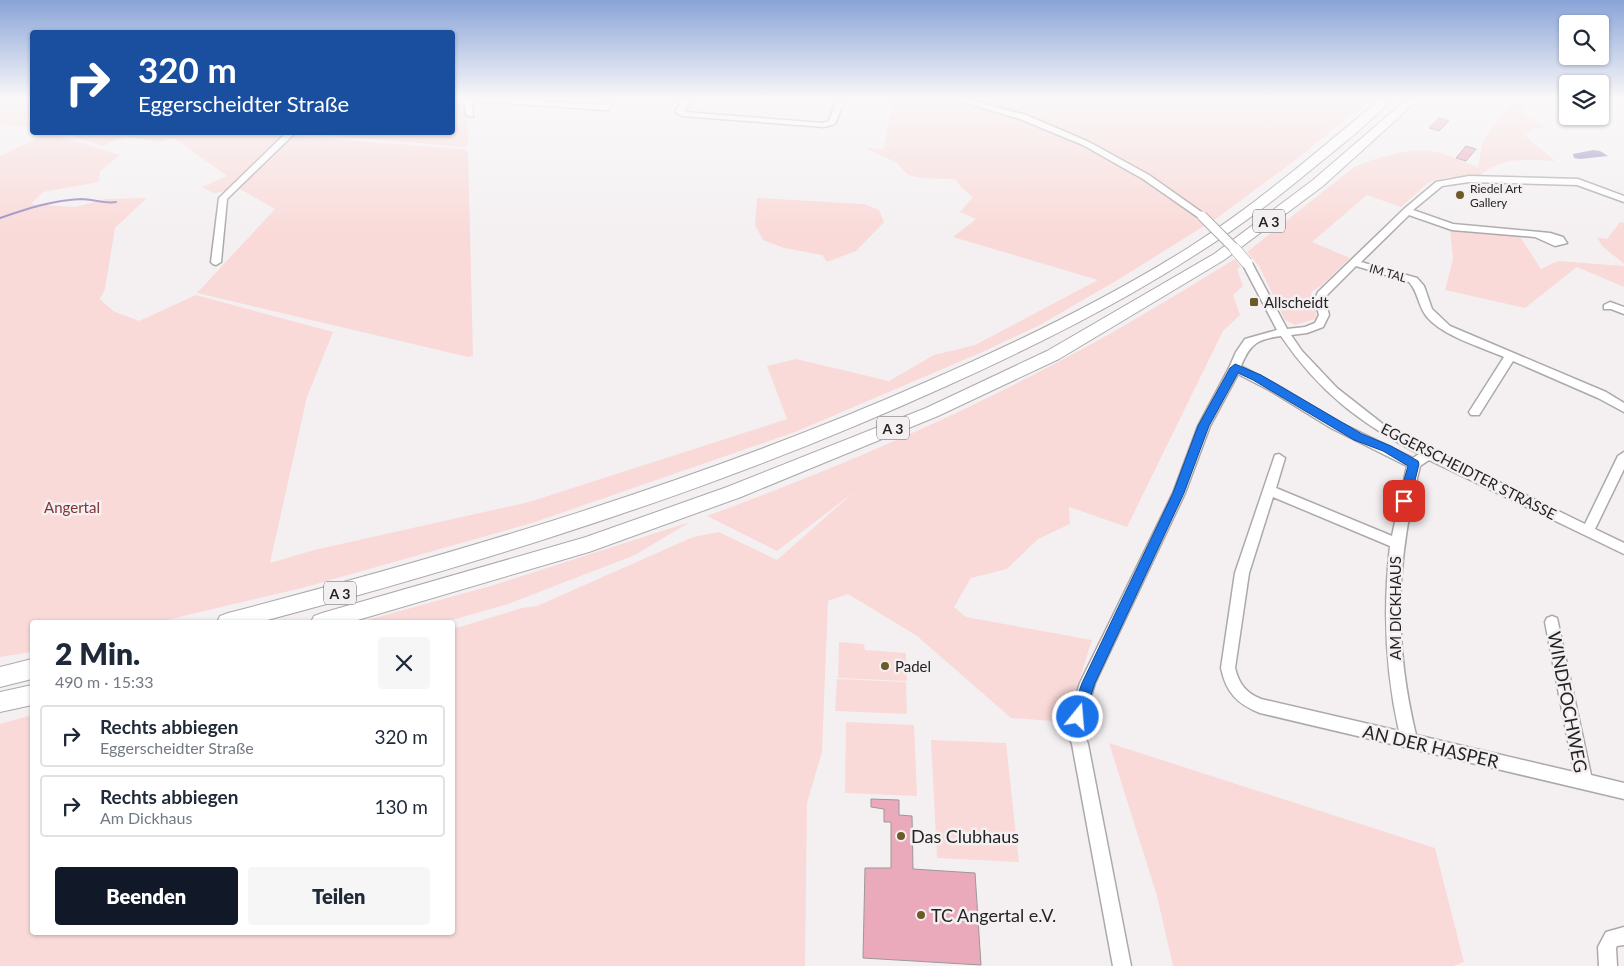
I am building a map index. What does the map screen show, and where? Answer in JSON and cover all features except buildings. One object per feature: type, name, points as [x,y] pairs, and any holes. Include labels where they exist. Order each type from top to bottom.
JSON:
[{"type":"highway","name":"A 3","points":[[235,620],[408,573],[572,524],[796,444],[917,394],[1033,341],[1184,257],[1228,228],[1331,144]]},
{"type":"highway","name":"A 3","points":[[329,620],[589,544],[743,489],[932,412],[1053,355],[1219,257],[1318,183],[1361,144]]},
{"type":"highway","points":[[1318,183],[1361,159]]},
{"type":"highway","points":[[0,677],[30,670]]},
{"type":"highway","points":[[0,702],[30,695]]},
{"type":"street","points":[[216,262],[223,198],[279,144]]},
{"type":"street","name":"EGGERSCHEIDTER STRASSE","points":[[1085,144],[1162,188],[1202,216],[1225,237],[1247,263],[1284,333],[1298,353],[1333,392],[1384,430],[1428,454],[1624,549]]},
{"type":"street","points":[[1122,966],[1080,744],[1074,728],[1088,683],[1179,493],[1204,426],[1249,341],[1264,336],[1307,330],[1319,325],[1324,315],[1320,299],[1322,294],[1406,210],[1439,184],[1469,180],[1578,182],[1624,199]]},
{"type":"street","points":[[1406,210],[1452,227],[1536,234],[1545,237]]},
{"type":"street","name":"IM TAL","points":[[1354,264],[1405,277],[1419,286],[1423,305],[1435,321],[1510,356]]},
{"type":"street","points":[[1618,294],[1609,306],[1624,311]]},
{"type":"street","points":[[1475,412],[1510,356],[1602,395],[1624,408]]},
{"type":"street","name":"EGGERSCHEIDTER STRASSE","points":[[1235,368],[1257,377],[1358,437],[1387,449],[1414,464]]},
{"type":"street","points":[[1414,464],[1428,454]]},
{"type":"street","points":[[1588,531],[1624,456]]},
{"type":"street","points":[[1279,458],[1268,490],[1396,543]]},
{"type":"street","name":"AM DICKHAUS","points":[[1409,741],[1397,685],[1392,632],[1392,585],[1396,543],[1414,464]]},
{"type":"street","name":"AN DER HASPER","points":[[1268,490],[1242,573],[1228,668],[1230,682],[1239,696],[1260,706],[1624,791]]},
{"type":"street","name":"WINDFOCHWEG","points":[[1552,622],[1584,782]]},
{"type":"street","points":[[1608,966],[1607,947],[1612,938],[1624,936]]},
{"type":"green space","name":"Angertal","points":[[25,144],[84,144],[120,155],[100,171],[99,182],[43,192],[31,204],[75,207],[106,199],[147,198],[115,228],[105,289],[100,299],[113,311],[139,321],[196,295],[333,332],[307,397],[270,563],[314,550],[529,502],[787,419],[767,366],[796,359],[889,381],[934,355],[975,345],[1098,280],[953,237],[976,219],[960,212],[973,197],[955,179],[921,178],[908,175],[897,163],[866,148],[884,149],[885,144],[1315,144],[1217,218],[1116,281],[1038,326],[980,353],[795,432],[532,523],[302,588],[166,620],[30,620],[30,652],[0,657],[0,156]]},
{"type":"green space","points":[[182,144],[276,144],[227,191],[214,193],[202,187],[227,176]]},
{"type":"green space","points":[[283,144],[398,144],[461,149],[468,152],[473,356],[468,357],[197,293],[275,209],[240,189]]},
{"type":"green space","points":[[430,144],[468,144],[464,147]]},
{"type":"green space","points":[[1482,144],[1535,144],[1555,161],[1525,160],[1506,162],[1496,165],[1480,176],[1448,177],[1429,182],[1401,207],[1367,195],[1312,242],[1350,258],[1322,285],[1311,292],[1317,310],[1315,319],[1295,325],[1285,320],[1259,266],[1247,252],[1353,168],[1370,161],[1402,152],[1423,150],[1443,154],[1478,167]]},
{"type":"green space","points":[[757,198],[864,204],[879,210],[884,222],[856,251],[827,262],[822,255],[784,248],[763,240],[755,225]]},
{"type":"green space","points":[[1620,222],[1624,223],[1624,264],[1602,246],[1597,237],[1607,239]]},
{"type":"green space","points":[[1450,229],[1519,235],[1541,269],[1558,261],[1624,266],[1624,287],[1577,267],[1525,308],[1445,290],[1453,259]]},
{"type":"green space","points":[[1235,259],[1241,267],[1237,269],[1243,286],[1233,295],[1240,315],[1223,331],[1127,527],[1069,507],[1070,524],[1038,539],[1007,569],[971,578],[954,607],[966,617],[1092,640],[1066,722],[1011,718],[917,636],[848,594],[828,601],[822,752],[807,803],[805,966],[0,966],[0,724],[30,716],[30,935],[455,935],[455,628],[522,608],[537,606],[693,537],[719,532],[777,560],[854,492],[777,551],[707,516],[871,451],[952,415],[1057,363]]},
{"type":"green space","points":[[690,522],[635,555],[508,604],[452,620],[367,620],[494,585]]},
{"type":"green space","points":[[839,642],[864,644],[865,650],[906,653],[907,681],[838,678]]},
{"type":"green space","points":[[837,679],[906,682],[907,714],[835,711]]},
{"type":"green space","points":[[846,722],[914,725],[917,796],[845,793]]},
{"type":"green space","points":[[931,740],[1006,743],[1019,862],[937,858]]},
{"type":"green space","points":[[1109,743],[1435,848],[1464,962],[1453,966],[1173,966],[1157,896]]},
{"type":"shaded area","points":[[1593,150],[1600,151],[1608,156],[1574,158],[1573,154]]},
{"type":"waterway","points":[[0,218],[60,201],[81,199],[116,202]]},
{"type":"place","name":"Riedel Art Gallery","points":[[1460,195]]},
{"type":"place","name":"Allscheidt","points":[[1254,302]]},
{"type":"place","name":"Padel","points":[[885,666]]},
{"type":"place","name":"Das Clubhaus","points":[[901,836]]},
{"type":"place","name":"TC Angertal e.V.","points":[[921,915]]},
{"type":"route","points":[[1078,717],[1088,683],[1179,493],[1204,426],[1235,368],[1257,377],[1309,410],[1358,437],[1387,449],[1414,464],[1404,501]]}]
